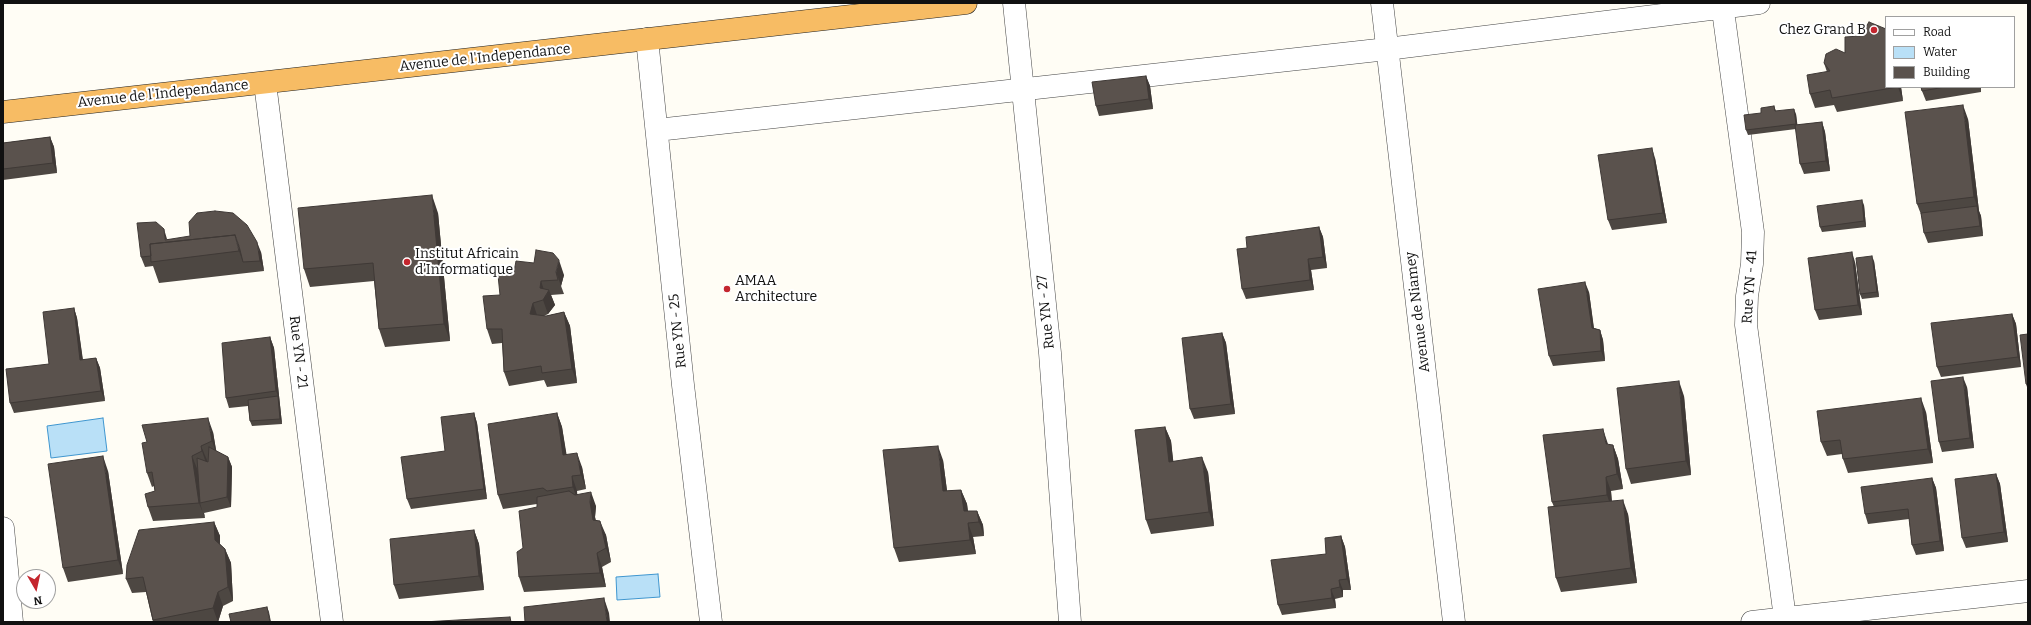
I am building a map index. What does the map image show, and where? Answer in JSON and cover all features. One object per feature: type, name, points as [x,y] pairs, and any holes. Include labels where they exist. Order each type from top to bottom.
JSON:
[{"type":"highway","name":"Avenue de l'Independance","points":[[3,112],[966,3]]},
{"type":"street","name":"Rue YN - 27","points":[[1014,3],[1050,353],[1070,622]]},
{"type":"street","name":"Avenue de Niamey","points":[[1382,3],[1454,622]]},
{"type":"street","points":[[657,130],[1387,48],[1722,5],[1760,3]]},
{"type":"street","name":"Rue YN - 41","points":[[1722,5],[1753,232],[1752,264],[1747,296],[1746,325],[1785,618]]},
{"type":"street","name":"Rue YN - 25","points":[[647,39],[683,385],[711,622]]},
{"type":"street","name":"Rue YN - 21","points":[[265,83],[332,622]]},
{"type":"street","points":[[3,528],[12,622]]},
{"type":"street","points":[[1752,622],[2028,591]]},
{"type":"water","points":[[103,418],[107,451],[51,458],[47,426]]},
{"type":"water","points":[[658,574],[660,597],[617,600],[616,577]]},
{"type":"building","points":[[1869,22],[1885,29],[1885,88],[1892,88],[1832,98],[1830,90],[1810,94],[1807,75],[1830,71],[1824,63],[1826,54],[1836,49],[1845,53],[1845,37],[1860,36]]},
{"type":"building","points":[[1146,76],[1149,99],[1096,106],[1092,82]]},
{"type":"building","points":[[1921,88],[1939,88],[1922,91]]},
{"type":"building","points":[[1963,105],[1974,197],[1917,204],[1905,112]]},
{"type":"building","points":[[1774,106],[1775,111],[1794,109],[1796,124],[1746,130],[1744,115],[1761,113],[1761,108]]},
{"type":"building","points":[[1822,122],[1826,161],[1800,164],[1795,125]]},
{"type":"building","points":[[50,137],[53,163],[3,169],[3,143]]},
{"type":"building","points":[[1652,148],[1663,213],[1608,220],[1598,155]]},
{"type":"building","points":[[432,195],[444,324],[379,329],[373,263],[304,269],[298,208]]},
{"type":"building","points":[[1862,200],[1864,221],[1820,227],[1817,206]]},
{"type":"building","points":[[1977,206],[1980,226],[1924,233],[1921,213]]},
{"type":"building","points":[[215,211],[233,213],[247,225],[257,242],[260,261],[243,262],[235,235],[150,244],[151,256],[141,257],[137,223],[156,222],[164,229],[165,240],[190,236],[189,222],[197,213]]},
{"type":"building","points":[[1319,227],[1323,257],[1308,259],[1310,280],[1242,289],[1237,249],[1247,248],[1246,237]]},
{"type":"building","points":[[235,235],[239,251],[151,262],[150,244]]},
{"type":"building","points":[[536,250],[553,253],[559,260],[556,272],[558,280],[541,281],[540,288],[549,290],[543,300],[533,303],[530,314],[546,316],[564,312],[572,369],[542,373],[541,366],[504,372],[502,329],[487,329],[483,296],[500,295],[498,275],[514,272],[516,261],[534,263]]},
{"type":"building","points":[[1852,252],[1858,305],[1815,310],[1808,258]]},
{"type":"building","points":[[1872,256],[1877,292],[1860,294],[1856,258]]},
{"type":"building","points":[[1585,282],[1592,328],[1600,330],[1601,351],[1549,356],[1538,289]]},
{"type":"building","points":[[74,308],[80,360],[96,358],[101,391],[10,403],[6,369],[49,364],[43,312]]},
{"type":"building","points":[[2012,314],[2018,357],[1937,367],[1931,323]]},
{"type":"building","points":[[1222,333],[1231,404],[1190,409],[1182,338]]},
{"type":"building","points":[[2028,334],[2028,384],[2026,384],[2020,335]]},
{"type":"building","points":[[270,337],[276,391],[226,398],[222,343]]},
{"type":"building","points":[[1963,377],[1970,438],[1939,442],[1931,381]]},
{"type":"building","points":[[1679,381],[1686,461],[1626,469],[1617,388]]},
{"type":"building","points":[[278,396],[280,419],[250,421],[248,400]]},
{"type":"building","points":[[1921,398],[1928,449],[1843,459],[1840,440],[1821,442],[1817,411]]},
{"type":"building","points":[[474,413],[484,489],[407,499],[401,457],[445,451],[441,417]]},
{"type":"building","points":[[557,413],[563,455],[577,453],[581,475],[572,476],[573,487],[547,491],[543,488],[498,495],[488,424]]},
{"type":"building","points":[[208,418],[212,441],[201,446],[202,451],[192,456],[199,503],[148,507],[145,494],[155,491],[152,472],[147,473],[142,443],[147,442],[142,425]]},
{"type":"building","points":[[1165,427],[1169,462],[1202,457],[1209,512],[1146,520],[1135,430]]},
{"type":"building","points":[[1603,429],[1606,444],[1613,445],[1617,474],[1606,477],[1607,495],[1552,502],[1543,435]]},
{"type":"building","points":[[938,446],[943,491],[961,490],[964,511],[977,511],[979,522],[968,523],[970,540],[894,548],[883,450]]},
{"type":"building","points":[[209,447],[228,457],[227,497],[200,503],[197,458],[208,462]]},
{"type":"building","points":[[103,456],[118,560],[63,568],[48,464]]},
{"type":"building","points":[[1996,474],[2004,532],[1962,538],[1955,479]]},
{"type":"building","points":[[1932,478],[1940,541],[1912,545],[1908,509],[1865,514],[1861,487]]},
{"type":"building","points":[[569,491],[575,495],[591,492],[590,502],[593,520],[600,521],[606,548],[597,553],[600,573],[519,577],[517,552],[523,548],[519,511],[537,507],[537,497]]},
{"type":"building","points":[[1623,500],[1631,568],[1556,578],[1548,507]]},
{"type":"building","points":[[214,522],[215,540],[225,549],[228,587],[218,592],[213,608],[153,620],[143,577],[126,579],[127,565],[139,530]]},
{"type":"building","points":[[474,530],[479,576],[394,585],[390,539]]},
{"type":"building","points":[[1341,536],[1347,579],[1339,580],[1340,587],[1331,589],[1332,598],[1278,605],[1271,560],[1326,554],[1325,538]]},
{"type":"building","points":[[604,598],[607,622],[525,622],[524,607]]},
{"type":"building","points":[[267,607],[270,622],[231,622],[229,614]]},
{"type":"building","points":[[510,617],[511,622],[423,622]]},
{"type":"place","name":"Chez Grand B","points":[[1874,30]]},
{"type":"place","name":"Institut Africain d’Informatique","points":[[407,262]]},
{"type":"place","name":"AMAA Architecture","points":[[727,289]]}]
